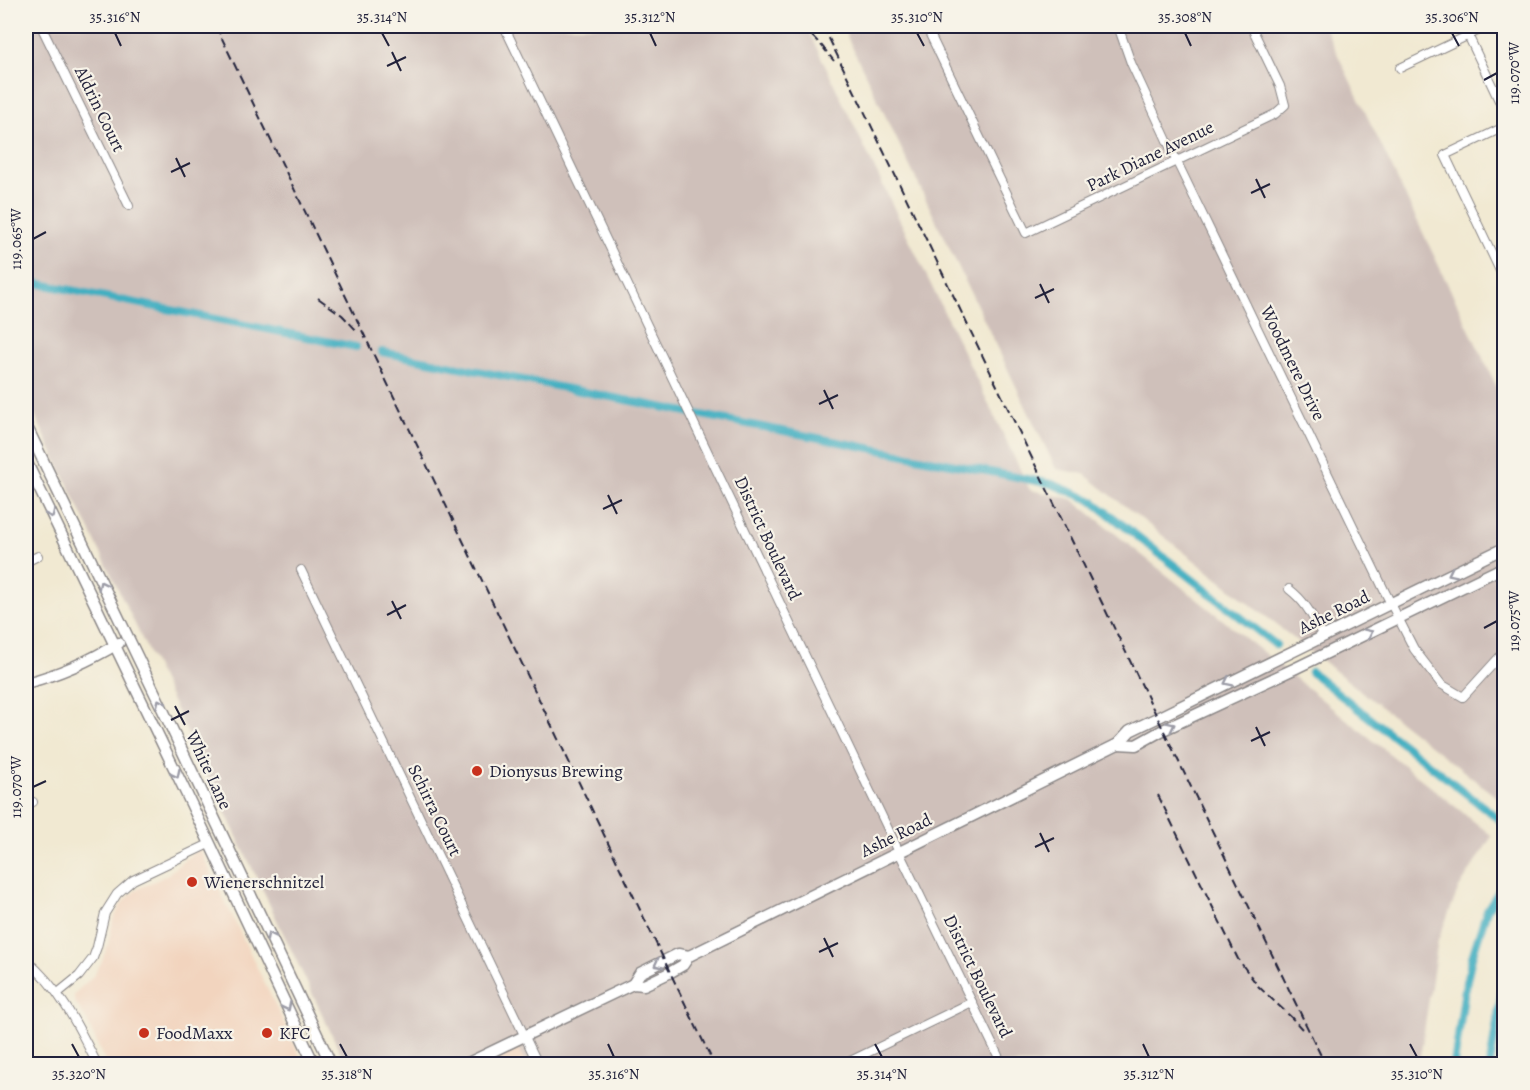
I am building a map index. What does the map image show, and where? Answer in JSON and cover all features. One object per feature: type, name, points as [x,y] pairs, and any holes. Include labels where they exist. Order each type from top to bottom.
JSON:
[{"type":"street","name":"Aldrin Court","points":[[41,26],[129,206]]},
{"type":"street","name":"District Boulevard","points":[[504,26],[1002,1065]]},
{"type":"street","name":"Park Diane Avenue","points":[[926,26],[1026,234],[1275,114],[1285,105],[1280,86],[1251,26]]},
{"type":"street","name":"Woodmere Drive","points":[[1118,26],[1131,63],[1177,162],[1414,649],[1441,684],[1463,697],[1504,652]]},
{"type":"street","points":[[1400,68],[1488,26]]},
{"type":"street","points":[[1468,35],[1504,111]]},
{"type":"street","points":[[1504,127],[1445,155],[1504,279]]},
{"type":"street","name":"White Lane","points":[[26,425],[331,1065]]},
{"type":"street","name":"White Lane","points":[[26,461],[314,1065]]},
{"type":"street","name":"Ashe Road","points":[[466,1065],[633,984],[644,985],[669,973],[683,965],[689,956],[1118,744],[1130,731],[1504,548]]},
{"type":"street","points":[[26,562],[38,556]]},
{"type":"street","points":[[1504,561],[1504,567]]},
{"type":"street","name":"Ashe Road","points":[[1118,744],[1136,745],[1504,567]]},
{"type":"street","name":"Schirra Court","points":[[301,570],[538,1065]]},
{"type":"street","points":[[1289,589],[1305,604],[1323,636]]},
{"type":"street","points":[[26,682],[64,669],[127,638]]},
{"type":"street","points":[[186,794],[193,796],[213,833],[223,838]]},
{"type":"street","points":[[58,993],[79,976],[93,958],[105,913],[117,894],[134,880],[209,844],[217,846],[224,854],[254,903]]},
{"type":"street","points":[[247,925],[278,967],[285,968]]},
{"type":"street","points":[[26,960],[58,993],[97,1065]]},
{"type":"street","points":[[274,980],[285,983],[309,1018]]},
{"type":"street","points":[[844,1065],[972,1002]]},
{"type":"shaded area","points":[[26,26],[806,26],[1030,490],[1072,499],[1492,836],[1459,888],[1438,940],[1419,1064],[527,1064],[516,1042],[472,1064],[346,1064],[26,397]]},
{"type":"shaded area","points":[[842,26],[1324,26],[1504,402],[1504,803],[1084,474],[1056,469]]},
{"type":"shaded area","points":[[199,848],[304,1064],[106,1064],[87,1021],[74,1000],[74,994],[94,975],[102,961],[113,920],[122,903],[136,890],[167,875]]},
{"type":"shaded area","points":[[516,1041],[527,1064],[472,1064]]},
{"type":"waterway","points":[[26,281],[356,347]]},
{"type":"waterway","points":[[382,352],[1052,484],[1091,500],[1276,645]]},
{"type":"waterway","points":[[1311,672],[1504,823]]},
{"type":"waterway","points":[[1454,1064],[1472,957],[1487,910],[1504,883]]},
{"type":"waterway","points":[[1490,1064],[1504,979]]},
{"type":"railway","points":[[216,26],[714,1064]]},
{"type":"railway","points":[[802,26],[834,61]]},
{"type":"railway","points":[[823,26],[1325,1064]]},
{"type":"railway","points":[[318,298],[342,315],[358,332]]},
{"type":"railway","points":[[1158,795],[1238,959],[1258,986],[1302,1029]]},
{"type":"place","name":"Dionysus Brewing","points":[[477,771]]},
{"type":"place","name":"Wienerschnitzel","points":[[192,882]]},
{"type":"place","name":"FoodMaxx","points":[[144,1033]]},
{"type":"place","name":"KFC","points":[[267,1033]]}]
